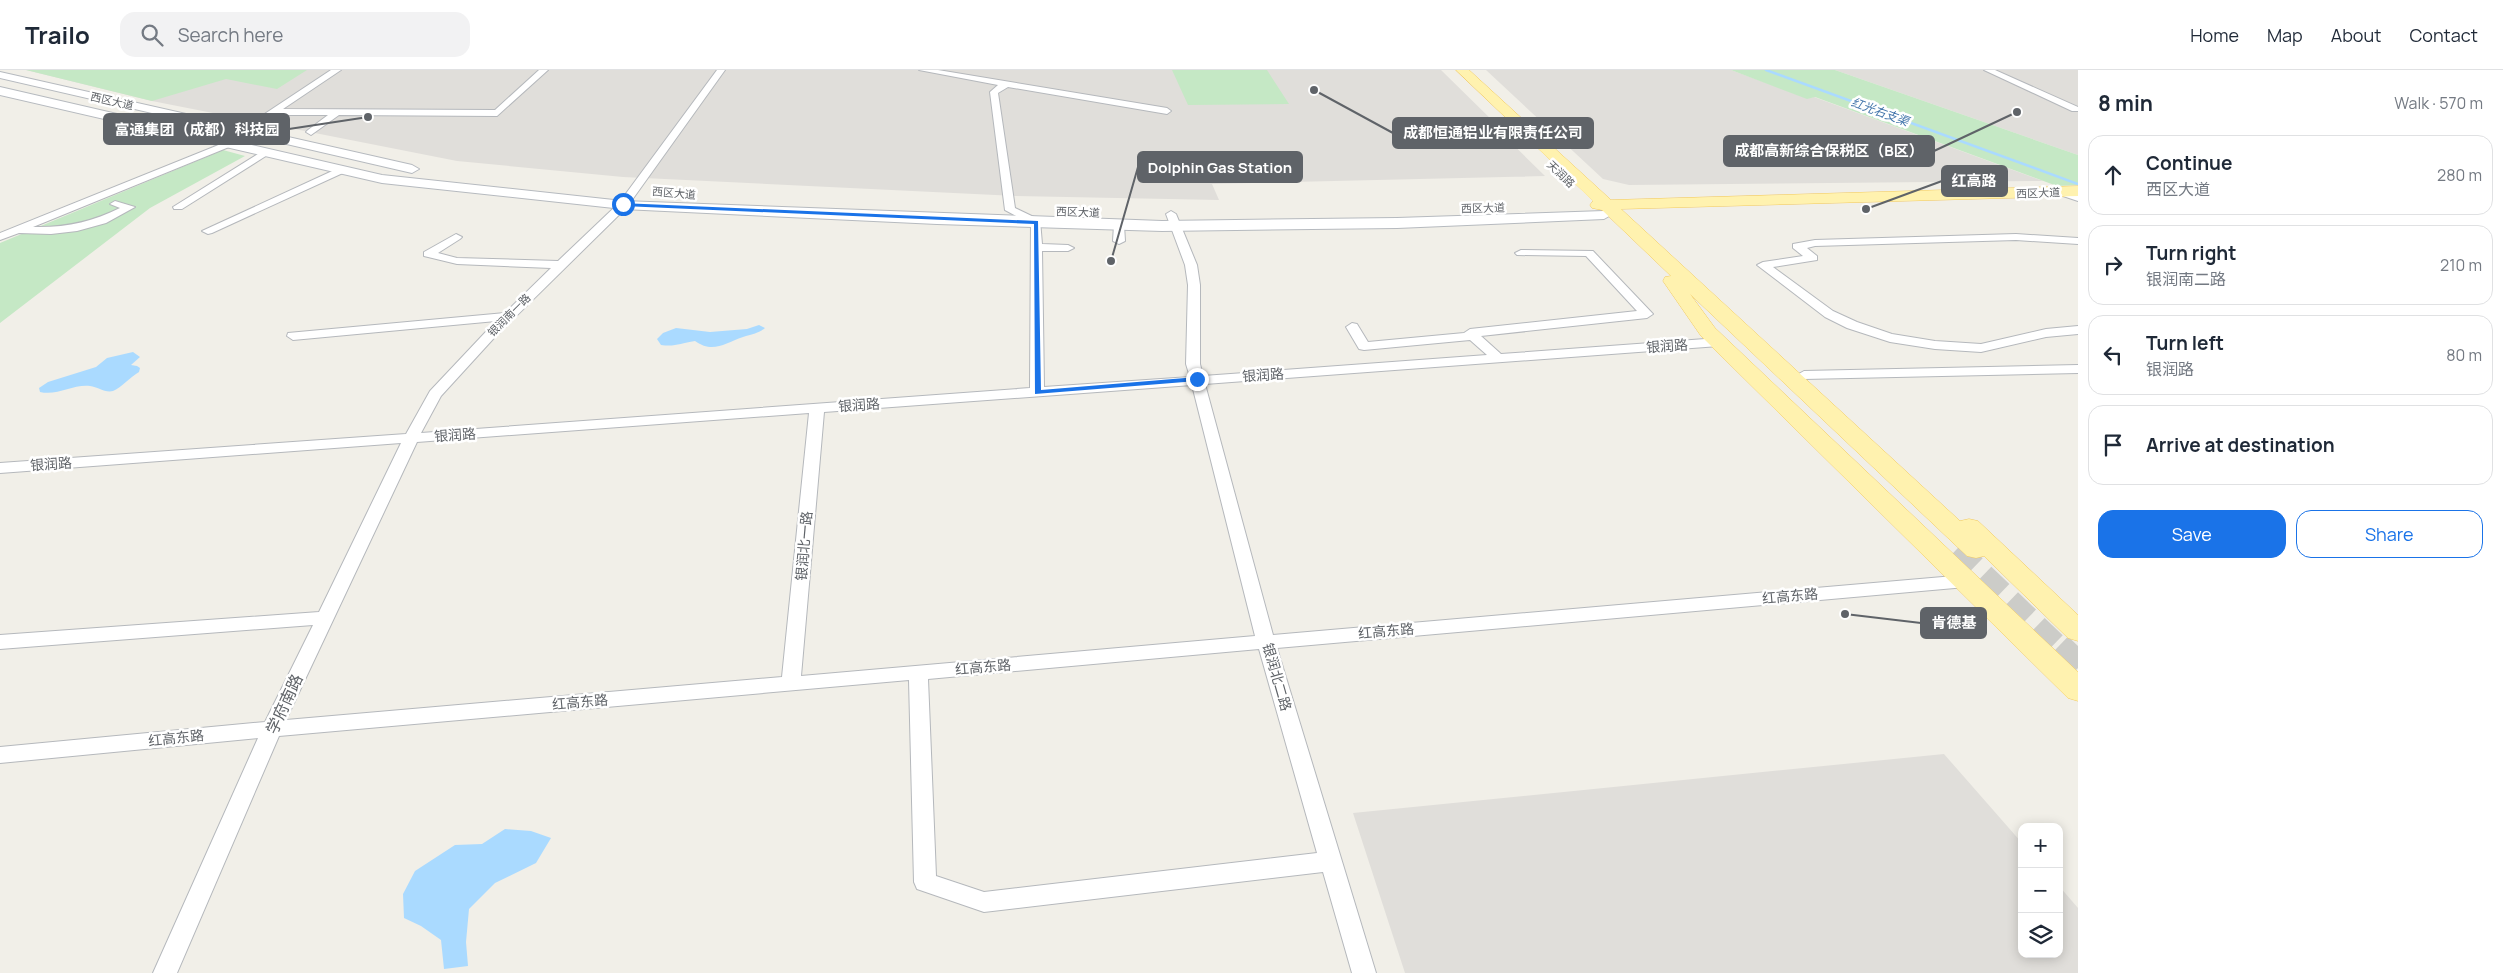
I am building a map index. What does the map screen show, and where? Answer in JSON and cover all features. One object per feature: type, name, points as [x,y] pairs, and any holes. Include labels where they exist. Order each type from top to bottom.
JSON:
[{"type":"main road","name":"天润路","points":[[1452,70],[1605,210]]},
{"type":"main road","name":"天润路","points":[[1462,70],[1605,210]]},
{"type":"main road","name":"西区大道","points":[[0,75],[405,168],[567,185]]},
{"type":"main road","name":"西区大道","points":[[0,91],[264,154],[401,181],[623,204],[1119,225],[1178,220]]},
{"type":"main road","name":"西区大道","points":[[616,189],[717,197],[1010,210],[1178,220],[1397,223],[1605,210],[2078,192]]},
{"type":"main road","name":"西区大道","points":[[1605,210],[2078,200]]},
{"type":"main road","points":[[1605,210],[1966,550]]},
{"type":"main road","points":[[1676,277],[1708,332],[2078,690]]},
{"type":"main road","points":[[1676,277],[1755,330],[2078,631]]},
{"type":"street","points":[[262,119],[337,70]]},
{"type":"street","points":[[272,112],[497,113],[544,70]]},
{"type":"street","name":"银润南一路","points":[[411,438],[435,394],[508,316],[623,204],[721,70]]},
{"type":"street","points":[[923,70],[1167,111]]},
{"type":"street","points":[[1988,70],[2075,109]]},
{"type":"street","points":[[1006,84],[994,92],[1010,210],[1036,222],[1037,392]]},
{"type":"street","points":[[310,132],[337,112]]},
{"type":"street","points":[[0,237],[226,145]]},
{"type":"street","points":[[178,207],[264,154]]},
{"type":"street","points":[[208,231],[341,170]]},
{"type":"street","points":[[2062,192],[2078,200]]},
{"type":"street","points":[[15,230],[74,230],[105,220],[130,207],[115,204]]},
{"type":"street","points":[[1178,220],[1200,267],[1203,354],[1197,379]]},
{"type":"street","points":[[1119,225],[1120,241]]},
{"type":"street","points":[[456,237],[428,254],[457,261],[560,265]]},
{"type":"street","points":[[2078,241],[2016,237],[1815,243],[1797,246],[1813,258],[1763,265],[1829,314],[1852,325],[1890,338],[1936,346],[1981,348],[2046,333],[2078,330]]},
{"type":"street","points":[[1036,247],[1068,248]]},
{"type":"street","points":[[1498,358],[1470,333],[1647,314],[1589,253],[1521,253]]},
{"type":"street","points":[[293,336],[508,316]]},
{"type":"street","points":[[1352,327],[1364,346],[1473,336]]},
{"type":"street","name":"银润路","points":[[0,468],[1718,342]]},
{"type":"street","points":[[1804,376],[2078,369]]},
{"type":"street","name":"银润北二路","points":[[1197,379],[1266,642],[1364,973]]},
{"type":"street","name":"银润北一路","points":[[791,683],[817,408]]},
{"type":"street","name":"学府南路","points":[[165,973],[272,729],[411,438]]},
{"type":"street","name":"红高东路","points":[[0,756],[272,729],[1966,580]]},
{"type":"street","points":[[0,642],[325,618]]},
{"type":"street","points":[[918,672],[924,882],[984,902],[1331,861]]},
{"type":"shaded area","points":[[26,70],[1441,70],[1545,176],[1212,184],[1219,200],[1016,196],[623,177],[457,161],[152,101]]},
{"type":"shaded area","points":[[1486,70],[1731,70],[1807,98],[1814,97],[2043,181],[1629,185],[1603,179]]},
{"type":"shaded area","points":[[1835,70],[2078,70],[2078,155]]},
{"type":"shaded area","points":[[1944,754],[2018,838],[2018,958],[2063,958],[2063,891],[2078,908],[2078,973],[1405,973],[1353,813]]},
{"type":"green space","points":[[26,70],[307,70],[277,89],[226,79],[152,101]]},
{"type":"green space","points":[[1172,70],[1267,70],[1289,104],[1188,105]]},
{"type":"green space","points":[[1731,70],[1835,70],[2078,155],[2078,185],[2057,186],[1815,97],[1807,99]]},
{"type":"green space","points":[[223,150],[245,156],[150,208],[0,323],[0,243]]},
{"type":"water","points":[[759,325],[765,328],[757,333],[713,347],[701,345],[695,341],[674,345],[661,345],[657,339],[663,333],[676,328],[710,332],[747,329]]},
{"type":"water","points":[[133,352],[140,357],[131,365],[140,368],[139,372],[113,391],[84,386],[47,393],[40,392],[39,388],[48,382],[96,367],[107,358]]},
{"type":"water","points":[[505,829],[531,831],[551,838],[536,863],[495,883],[469,909],[466,942],[468,966],[444,969],[441,940],[421,926],[404,918],[403,894],[415,871],[455,845],[482,844]]},
{"type":"waterway","name":"红光右支渠","points":[[1766,70],[2078,184]]},
{"type":"tunnel","points":[[1956,550],[2059,649]]},
{"type":"tunnel","points":[[2057,648],[2078,668]]},
{"type":"place","name":"成都恒通铝业有限责任公司","points":[[1314,90]]},
{"type":"place","name":"成都高新综合保税区（B区）","points":[[2017,112]]},
{"type":"place","name":"富通集团（成都）科技园","points":[[368,117]]},
{"type":"place","name":"红高路","points":[[1866,209]]},
{"type":"place","name":"Dolphin Gas Station","points":[[1111,261]]},
{"type":"place","name":"肯德基","points":[[1845,614]]},
{"type":"route","points":[[623,204],[937,220],[1036,222],[1037,392],[1197,379]]}]
